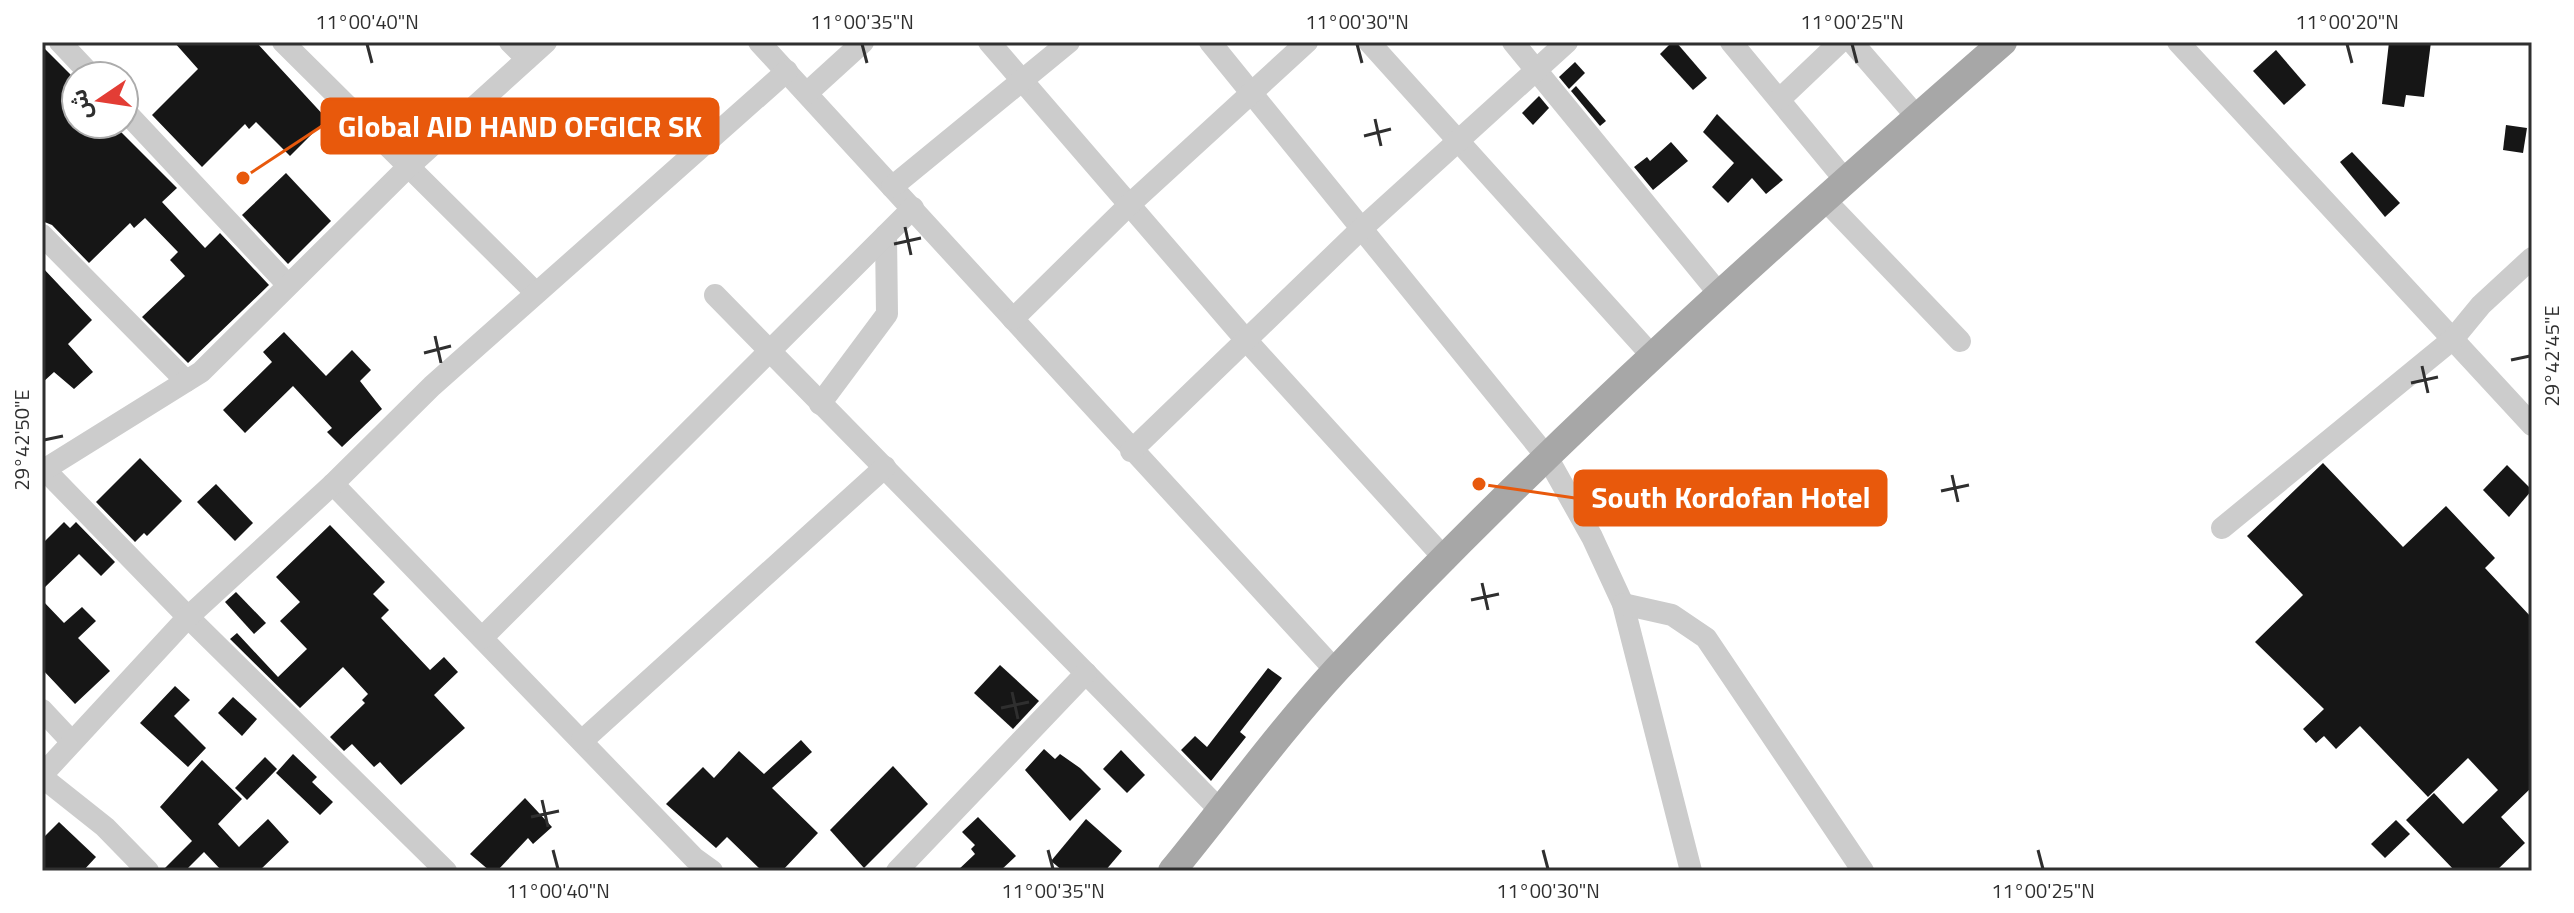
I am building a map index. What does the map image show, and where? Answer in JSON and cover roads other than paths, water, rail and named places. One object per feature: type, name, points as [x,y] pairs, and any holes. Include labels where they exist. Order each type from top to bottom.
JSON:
[{"type":"main road","points":[[1172,871],[1336,671],[1547,457],[1824,199],[2003,42]]},
{"type":"street","points":[[60,42],[77,60]]},
{"type":"street","points":[[283,42],[536,293]]},
{"type":"street","points":[[510,42],[527,59]]},
{"type":"street","points":[[446,871],[43,469],[201,372],[408,167],[546,42]]},
{"type":"street","points":[[759,42],[1336,671]]},
{"type":"street","points":[[807,93],[863,42]]},
{"type":"street","points":[[989,42],[1246,340],[1446,560]]},
{"type":"street","points":[[892,187],[1069,42]]},
{"type":"street","points":[[1210,42],[1547,457],[1592,537],[1623,604],[1691,871]]},
{"type":"street","points":[[1013,319],[1129,205],[1307,42]]},
{"type":"street","points":[[1369,42],[1654,358]]},
{"type":"street","points":[[1513,42],[1721,296]]},
{"type":"street","points":[[1131,451],[1360,230],[1567,42]]},
{"type":"street","points":[[1732,42],[1845,180]]},
{"type":"street","points":[[1780,99],[1840,42]]},
{"type":"street","points":[[1852,42],[1917,117]]},
{"type":"street","points":[[2178,42],[2532,425]]},
{"type":"street","points":[[148,871],[105,827],[42,776],[188,617],[333,484],[432,386],[787,71]]},
{"type":"street","points":[[140,127],[288,285]]},
{"type":"street","points":[[1824,199],[1960,341]]},
{"type":"street","points":[[482,638],[913,208]]},
{"type":"street","points":[[42,235],[186,381]]},
{"type":"street","points":[[820,404],[887,314],[886,235]]},
{"type":"street","points":[[2222,528],[2453,339],[2481,305],[2532,258]]},
{"type":"street","points":[[715,295],[1221,811]]},
{"type":"street","points":[[582,741],[885,467]]},
{"type":"street","points":[[333,484],[694,858],[712,871]]},
{"type":"street","points":[[1623,604],[1672,615],[1706,638],[1863,871]]},
{"type":"street","points":[[897,871],[1086,673]]},
{"type":"street","points":[[42,710],[72,742]]},
{"type":"place","name":"Global AID HAND OFGICR SK","points":[[243,178]]},
{"type":"place","name":"South Kordofan Hotel","points":[[1479,484]]}]
